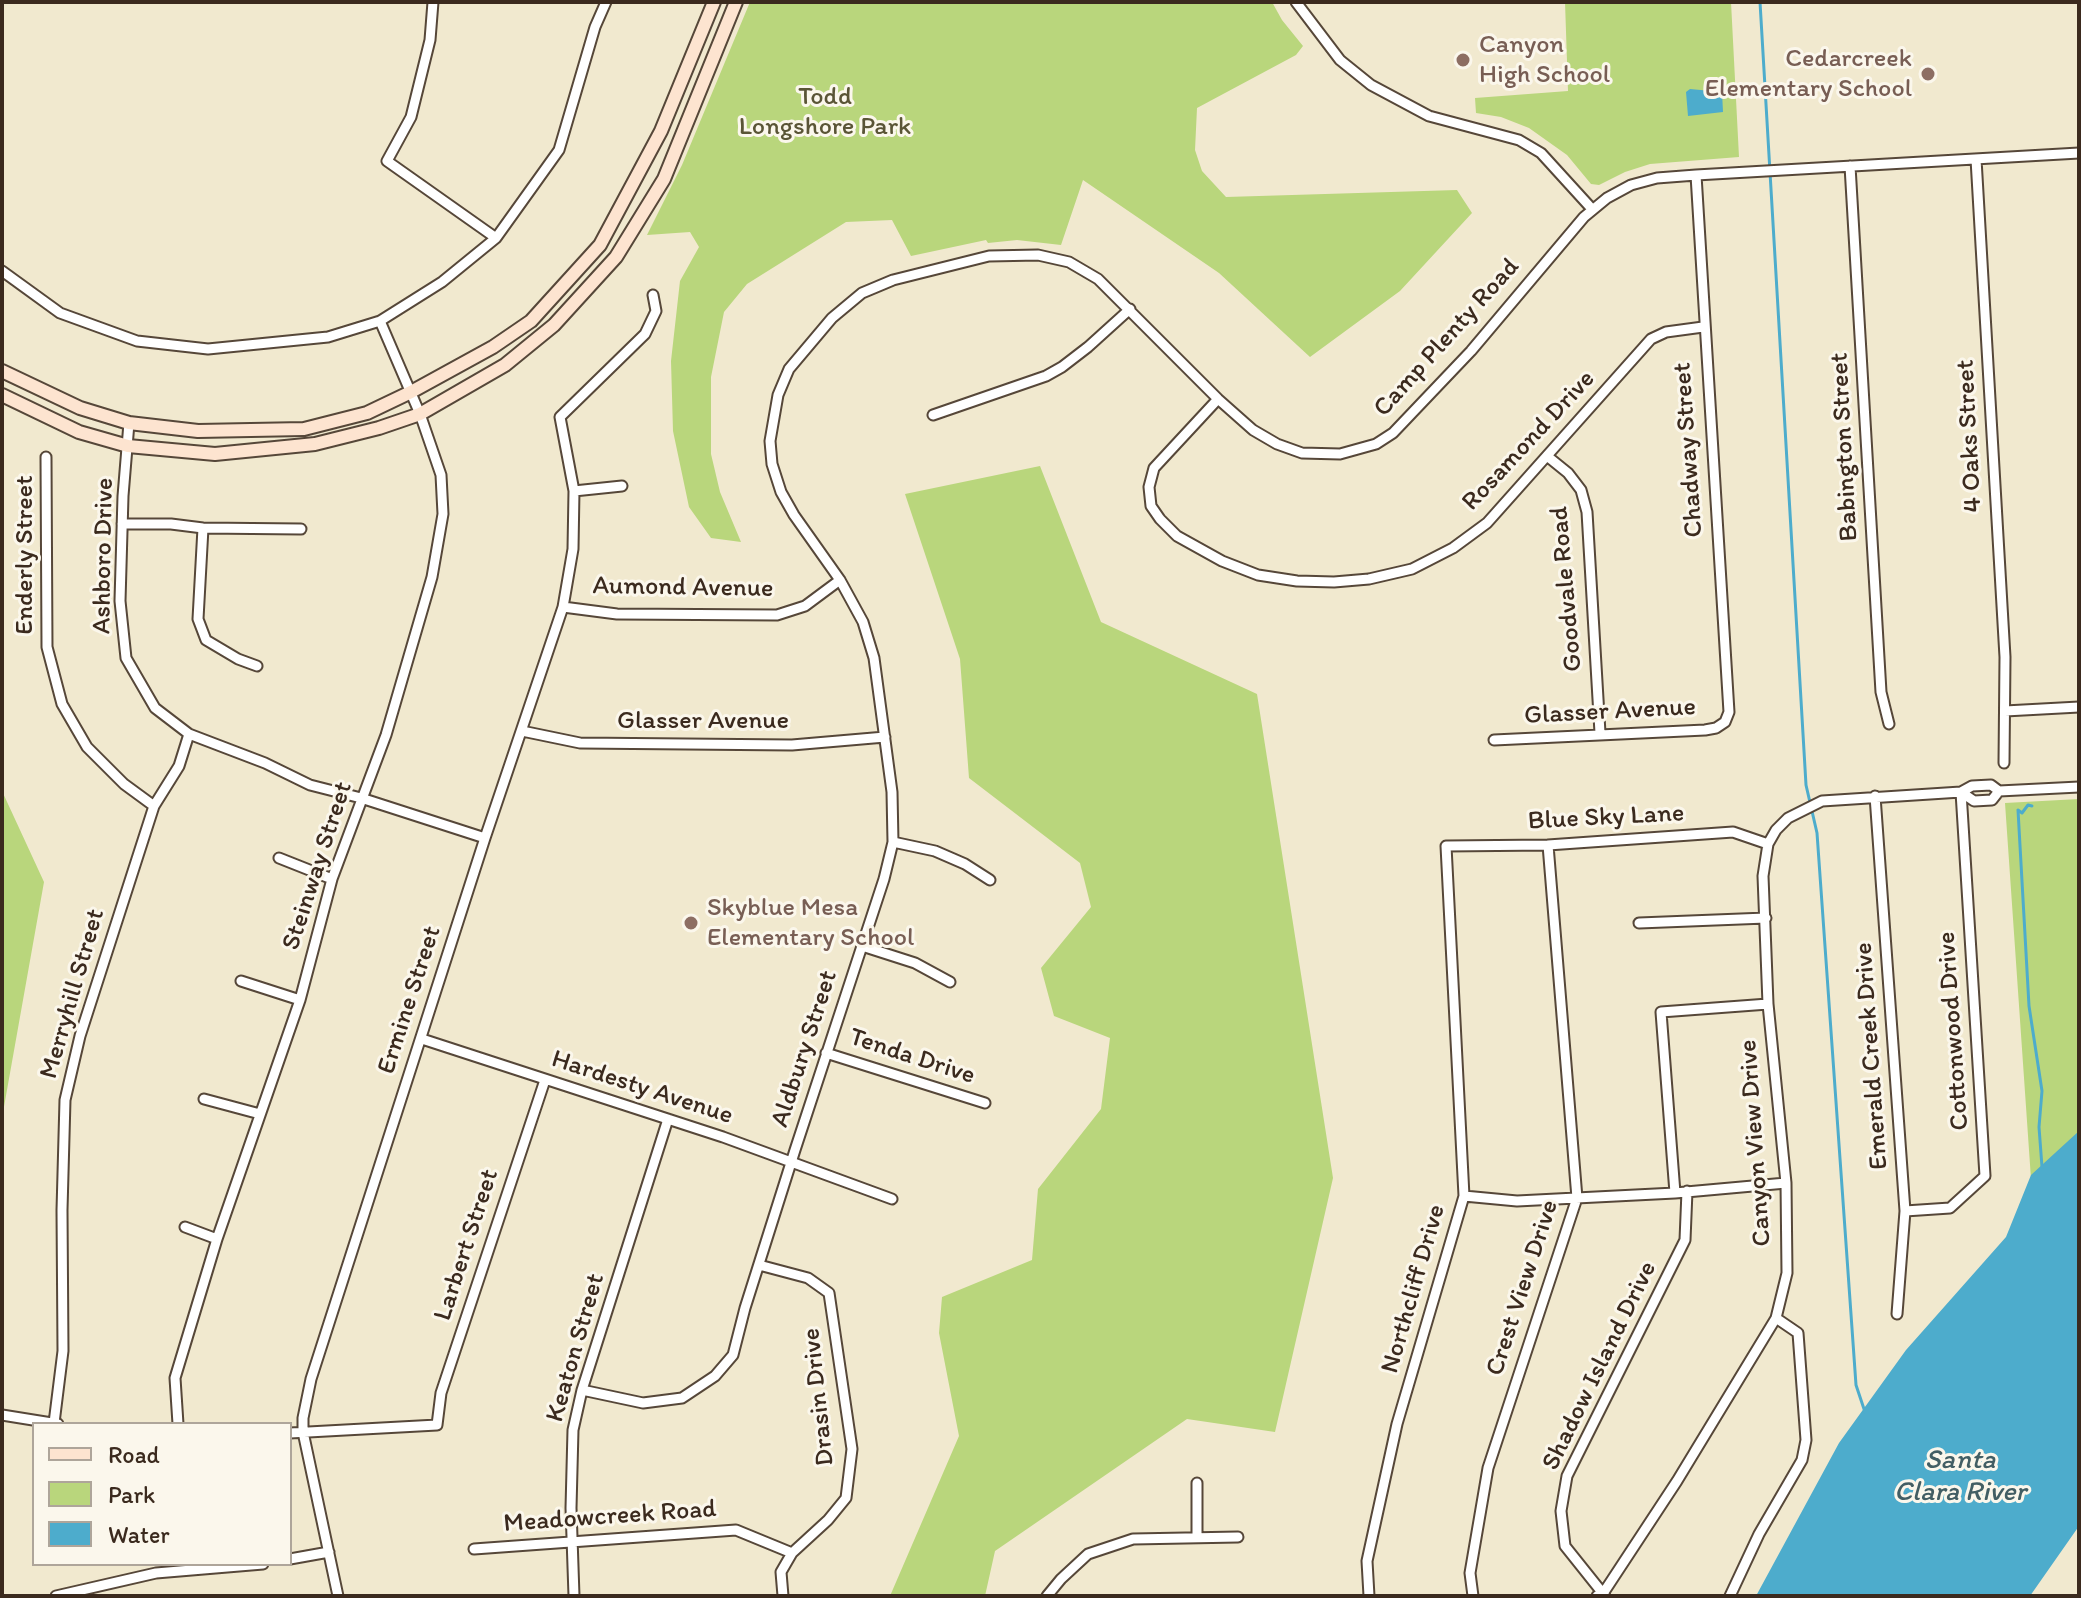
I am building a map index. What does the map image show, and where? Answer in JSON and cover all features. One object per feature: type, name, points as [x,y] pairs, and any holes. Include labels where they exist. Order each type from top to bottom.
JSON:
[{"type":"main road","points":[[2,371],[80,408],[129,423],[198,431],[304,429],[367,413],[411,392],[493,347],[531,321],[600,245],[661,131],[714,2]]},
{"type":"main road","points":[[2,395],[79,432],[128,446],[215,454],[315,444],[420,414],[505,365],[554,325],[616,257],[664,179],[736,2]]},
{"type":"street","points":[[433,2],[430,40],[411,117],[387,161],[496,238]]},
{"type":"street","points":[[2,271],[60,313],[137,341],[208,349],[328,337],[380,321],[442,282],[496,238],[559,150],[595,27],[606,2]]},
{"type":"street","points":[[1296,2],[1340,60],[1371,85],[1429,116],[1519,140],[1541,153],[1592,209]]},
{"type":"street","name":"Camp Plenty Road","points":[[814,337],[862,293],[893,280],[989,256],[1038,255],[1069,262],[1098,279],[1253,430],[1277,444],[1302,453],[1340,454],[1376,444],[1409,418],[1471,351],[1592,209],[1631,185],[1657,178],[1696,175],[2079,153]]},
{"type":"street","name":"4 Oaks Street","points":[[1976,159],[2005,657],[2004,763]]},
{"type":"street","name":"Babington Street","points":[[1850,166],[1881,692],[1889,724]]},
{"type":"street","name":"Chadway Street","points":[[1696,175],[1729,712],[1725,722]]},
{"type":"street","name":"Ermine Street","points":[[338,1596],[303,1432],[308,1392],[325,1328],[563,607],[573,549],[574,491],[560,417],[645,334],[656,311],[653,295]]},
{"type":"street","points":[[933,415],[1046,376],[1088,347],[1130,309]]},
{"type":"street","name":"Steinway Street","points":[[178,1422],[175,1378],[217,1239],[300,1000],[332,879],[386,735],[432,577],[443,514],[441,475],[420,414],[380,321]]},
{"type":"street","name":"Rosamond Drive","points":[[1218,399],[1154,468],[1149,487],[1151,506],[1160,519],[1177,536],[1222,561],[1258,575],[1297,581],[1369,579],[1412,569],[1453,548],[1487,523],[1651,339],[1666,332],[1703,327]]},
{"type":"street","name":"Aldbury Street","points":[[582,1390],[643,1403],[682,1398],[715,1376],[733,1355],[826,1053],[884,879],[893,842],[892,792],[885,737],[874,658],[863,622],[840,580],[794,515],[781,492],[772,464],[770,441],[778,395],[789,369],[814,337]]},
{"type":"street","name":"Ashboro Drive","points":[[129,423],[120,601],[126,658],[155,708],[189,734],[265,763],[310,785],[485,838]]},
{"type":"street","name":"Goodvale Road","points":[[1547,456],[1568,473],[1581,490],[1587,512],[1600,733]]},
{"type":"street","name":"Enderly Street","points":[[46,457],[47,647],[62,704],[87,747],[124,784],[154,806]]},
{"type":"street","points":[[574,491],[622,486]]},
{"type":"street","points":[[122,524],[301,529]]},
{"type":"street","points":[[203,528],[198,619],[206,640],[257,666]]},
{"type":"street","name":"Aumond Avenue","points":[[563,607],[617,614],[777,615],[805,606],[840,580]]},
{"type":"street","points":[[2005,711],[2079,707]]},
{"type":"street","name":"Glasser Avenue","points":[[1494,740],[1705,730],[1725,722]]},
{"type":"street","name":"Glasser Avenue","points":[[522,731],[580,743],[792,745],[885,737]]},
{"type":"street","name":"Merryhill Street","points":[[56,1422],[63,1351],[65,1100],[80,1036],[154,806],[179,766],[189,734]]},
{"type":"street","points":[[1768,844],[1788,818],[1820,802],[1961,792],[1972,786],[1991,785],[1999,791],[2079,787]]},
{"type":"street","points":[[1961,792],[1974,801],[1992,800],[1999,791]]},
{"type":"street","name":"Cottonwood Drive","points":[[1905,1211],[1950,1208],[1985,1176],[1961,792]]},
{"type":"street","name":"Emerald Creek Drive","points":[[1875,796],[1905,1211],[1897,1314]]},
{"type":"street","name":"Blue Sky Lane","points":[[1446,846],[1548,845],[1733,832],[1768,844]]},
{"type":"street","points":[[893,842],[935,851],[965,864],[990,880]]},
{"type":"street","name":"Canyon View Drive","points":[[1602,1595],[1677,1481],[1776,1318],[1787,1273],[1786,1183],[1768,1004],[1763,876],[1768,844]]},
{"type":"street","name":"Crest View Drive","points":[[1473,1596],[1470,1573],[1488,1468],[1577,1198],[1548,845]]},
{"type":"street","name":"Northcliff Drive","points":[[1369,1596],[1367,1561],[1397,1424],[1464,1196],[1446,846]]},
{"type":"street","points":[[279,858],[332,879]]},
{"type":"street","points":[[1639,923],[1766,918]]},
{"type":"street","points":[[862,946],[915,963],[950,982]]},
{"type":"street","points":[[241,981],[300,1000]]},
{"type":"street","points":[[1675,1193],[1661,1012],[1768,1004]]},
{"type":"street","name":"Hardesty Avenue","points":[[422,1039],[792,1161],[892,1199]]},
{"type":"street","name":"Tenda Drive","points":[[826,1053],[985,1103]]},
{"type":"street","name":"Larbert Street","points":[[303,1432],[437,1425],[441,1393],[545,1080]]},
{"type":"street","points":[[204,1099],[260,1114]]},
{"type":"street","name":"Keaton Street","points":[[574,1596],[573,1430],[582,1390],[668,1119]]},
{"type":"street","points":[[1464,1196],[1517,1201],[1675,1193],[1786,1183]]},
{"type":"street","name":"Shadow Island Drive","points":[[1602,1595],[1565,1546],[1561,1511],[1567,1476],[1685,1240],[1687,1191]]},
{"type":"street","points":[[185,1227],[217,1239]]},
{"type":"street","name":"Drasin Drive","points":[[759,1265],[808,1278],[829,1293],[852,1449],[846,1498],[828,1520],[792,1553]]},
{"type":"street","points":[[1730,1596],[1759,1534],[1802,1460],[1806,1440],[1798,1333],[1776,1318]]},
{"type":"street","points":[[2,1415],[44,1422]]},
{"type":"street","points":[[292,1433],[303,1432]]},
{"type":"street","points":[[1197,1483],[1197,1537]]},
{"type":"street","name":"Meadowcreek Road","points":[[474,1549],[736,1530],[792,1553]]},
{"type":"street","points":[[1047,1596],[1088,1554],[1133,1539],[1238,1537]]},
{"type":"street","points":[[292,1559],[329,1552]]},
{"type":"street","points":[[783,1596],[781,1572],[792,1553]]},
{"type":"street","points":[[56,1596],[156,1573],[239,1566]]},
{"type":"green space","name":"Todd Longshore Park","points":[[750,2],[1272,2],[1303,46],[1296,55],[1197,108],[1195,150],[1202,171],[1226,197],[1457,190],[1472,213],[1400,291],[1310,357],[1219,273],[1083,180],[1061,245],[1017,240],[988,243],[986,240],[911,256],[892,220],[846,222],[747,284],[724,312],[711,377],[711,454],[720,492],[741,542],[711,538],[689,507],[673,431],[671,361],[680,281],[699,247],[690,232],[647,235],[682,165]]},
{"type":"green space","points":[[1565,2],[1731,2],[1739,157],[1650,164],[1599,185],[1591,184],[1567,155],[1529,128],[1501,117],[1476,113],[1475,98],[1568,91]]},
{"type":"green space","points":[[1040,466],[1101,622],[1257,694],[1333,1178],[1275,1432],[1187,1419],[995,1551],[985,1596],[890,1596],[959,1436],[939,1333],[942,1297],[1032,1260],[1038,1189],[1101,1109],[1110,1038],[1054,1016],[1041,968],[1091,907],[1080,863],[969,778],[960,659],[905,494]]},
{"type":"green space","points":[[2,791],[44,882],[2,1118]]},
{"type":"green space","points":[[2079,799],[2079,1394],[2046,1396],[2005,803]]},
{"type":"water","points":[[1690,89],[1722,92],[1723,112],[1688,116],[1686,92]]},
{"type":"water","name":"Santa Clara River","points":[[2079,1131],[2079,1526],[2030,1596],[1756,1596],[1839,1443],[1906,1350],[2006,1237],[2031,1175]]},
{"type":"waterway","points":[[1760,2],[1806,785],[1817,833],[1856,1385],[1865,1412]]},
{"type":"waterway","points":[[2032,806],[2028,805],[2022,813],[2018,810],[2029,1006],[2042,1091],[2039,1127],[2042,1167]]},
{"type":"place","name":"Canyon High School","points":[[1463,60]]},
{"type":"place","name":"Cedarcreek Elementary School","points":[[1928,74]]},
{"type":"place","name":"Skyblue Mesa Elementary School","points":[[691,923]]}]
